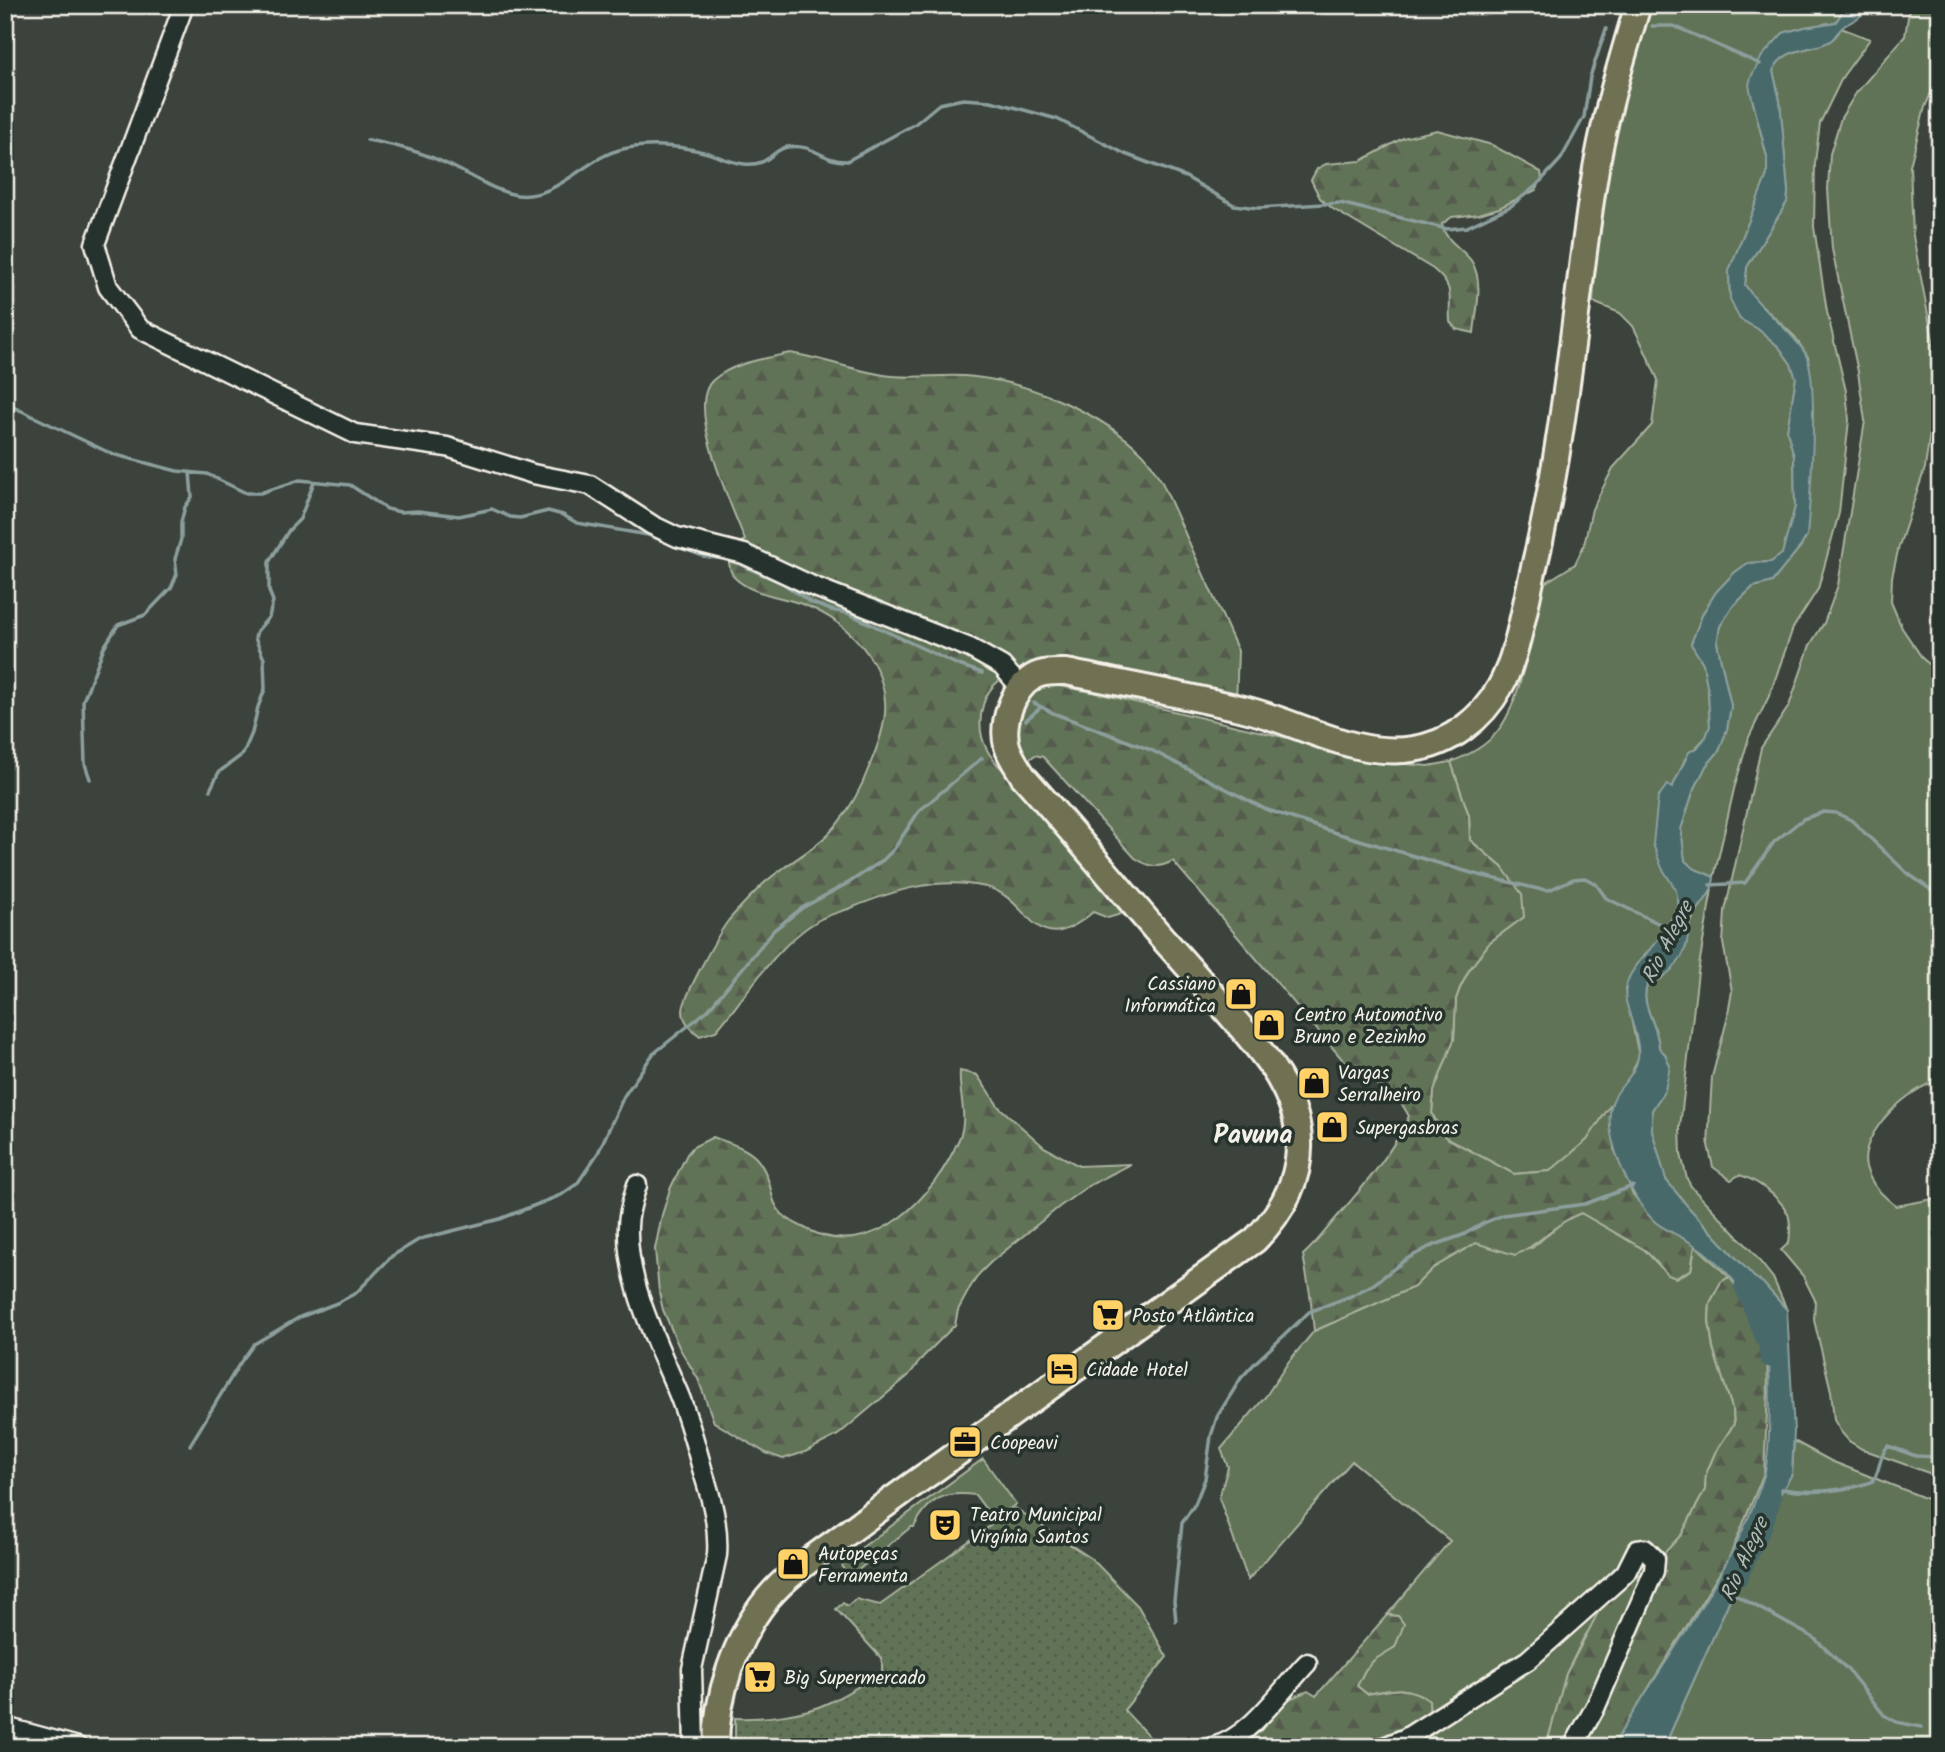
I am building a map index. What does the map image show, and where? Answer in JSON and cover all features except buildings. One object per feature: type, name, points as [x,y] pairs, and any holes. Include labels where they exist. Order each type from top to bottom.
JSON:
[{"type":"highway","points":[[716,1747],[725,1682],[751,1621],[769,1597],[792,1574],[906,1489],[1255,1240],[1274,1220],[1284,1204],[1297,1168],[1299,1142],[1287,1091],[1265,1055],[1023,775],[1006,744],[1005,726],[1010,709],[1021,688],[1034,677],[1050,672],[1066,672],[1247,710],[1376,750],[1408,750],[1437,743],[1462,730],[1487,707],[1502,685],[1514,651],[1545,523],[1565,410],[1593,186],[1604,126],[1638,5]]},
{"type":"street","points":[[184,5],[95,244],[108,287],[140,329],[355,434],[447,447],[533,474],[590,485],[652,525],[677,537],[744,554],[810,585],[988,656],[1002,666],[1021,688]]},
{"type":"street","points":[[636,1185],[628,1226],[637,1285],[646,1316],[679,1397],[716,1516],[717,1555],[691,1669],[694,1747]]},
{"type":"street","points":[[1384,1747],[1406,1738],[1528,1660],[1626,1572],[1637,1550],[1645,1549],[1655,1559],[1654,1572],[1596,1706],[1573,1747]]},
{"type":"street","points":[[1213,1747],[1225,1744],[1252,1725],[1307,1663]]},
{"type":"street","points":[[8,1728],[78,1747]]},
{"type":"green space","points":[[1644,5],[1693,11],[1709,5],[1832,5],[1843,11],[1836,22],[1783,33],[1752,98],[1767,157],[1767,175],[1729,271],[1730,299],[1740,319],[1758,329],[1779,347],[1791,364],[1796,378],[1787,431],[1794,456],[1795,507],[1782,554],[1771,562],[1748,563],[1734,573],[1716,592],[1703,613],[1691,644],[1703,663],[1710,726],[1706,737],[1685,759],[1672,789],[1679,907],[1659,939],[1636,965],[1625,990],[1639,1056],[1630,1077],[1588,1140],[1575,1153],[1550,1171],[1514,1174],[1444,1137],[1432,1113],[1434,1091],[1454,1039],[1456,999],[1460,988],[1469,970],[1490,942],[1524,917],[1502,867],[1470,840],[1469,816],[1451,762],[1487,742],[1506,718],[1520,683],[1540,586],[1575,564],[1584,545],[1592,509],[1613,468],[1652,425],[1658,380],[1641,342],[1633,326],[1620,313],[1593,302],[1600,203],[1608,147]]},
{"type":"green space","points":[[1910,5],[1940,5],[1940,72],[1925,107],[1910,166],[1913,236],[1935,351],[1932,419],[1925,468],[1899,546],[1892,577],[1891,602],[1902,628],[1923,659],[1940,673],[1940,1080],[1915,1092],[1889,1113],[1870,1140],[1866,1167],[1874,1184],[1896,1206],[1933,1199],[1940,1208],[1940,1477],[1862,1449],[1841,1432],[1834,1420],[1831,1391],[1814,1320],[1815,1300],[1803,1276],[1781,1250],[1789,1243],[1788,1214],[1779,1201],[1760,1185],[1739,1175],[1731,1180],[1713,1167],[1708,1145],[1712,1077],[1732,991],[1723,943],[1725,911],[1761,748],[1789,706],[1810,645],[1824,623],[1838,585],[1865,421],[1858,372],[1832,249],[1828,189],[1830,154],[1841,118],[1856,93],[1905,36]]},
{"type":"green space","points":[[1841,28],[1870,39],[1843,76],[1820,123],[1815,163],[1814,227],[1827,312],[1846,391],[1849,420],[1839,513],[1818,589],[1793,628],[1770,694],[1749,737],[1714,877],[1695,869],[1685,861],[1681,829],[1693,792],[1706,766],[1719,751],[1727,729],[1731,706],[1717,643],[1720,626],[1733,606],[1753,587],[1772,582],[1807,535],[1812,428],[1808,357],[1795,337],[1753,297],[1745,285],[1747,267],[1787,202],[1780,101],[1773,71],[1787,55],[1827,43]]},
{"type":"green space","points":[[1437,130],[1492,145],[1541,172],[1542,179],[1536,190],[1499,208],[1479,214],[1452,217],[1442,224],[1447,236],[1468,257],[1476,270],[1478,297],[1474,333],[1456,329],[1450,322],[1448,287],[1433,269],[1333,209],[1320,198],[1311,180],[1317,169],[1326,164],[1361,161],[1403,138]]},
{"type":"green space","points":[[790,353],[884,375],[964,376],[997,380],[1042,393],[1065,403],[1127,439],[1146,457],[1161,480],[1238,651],[1236,703],[1025,668],[1004,677],[989,691],[983,705],[980,726],[984,744],[1001,768],[1036,795],[1131,911],[1108,918],[1093,912],[1073,926],[1057,932],[1044,930],[1001,893],[986,887],[951,883],[901,891],[825,917],[801,932],[774,958],[716,1031],[700,1036],[686,1022],[683,1011],[695,980],[717,938],[728,921],[761,886],[817,844],[840,820],[866,775],[883,727],[885,701],[882,684],[876,668],[856,640],[844,628],[815,609],[749,588],[732,575],[730,567],[730,548],[745,540],[722,482],[707,433],[704,411],[706,393],[713,380],[730,369]]},
{"type":"green space","points":[[1037,682],[1092,692],[1394,763],[1428,766],[1451,762],[1469,816],[1470,840],[1502,867],[1522,894],[1524,917],[1490,942],[1469,970],[1460,988],[1456,999],[1454,1039],[1434,1091],[1432,1113],[1437,1125],[1445,1137],[1514,1174],[1550,1171],[1587,1140],[1612,1103],[1614,1149],[1632,1193],[1654,1221],[1695,1245],[1691,1270],[1676,1278],[1668,1275],[1645,1250],[1581,1213],[1515,1255],[1476,1243],[1433,1268],[1414,1287],[1314,1331],[1303,1255],[1376,1170],[1409,1116],[1400,1101],[1342,1059],[1173,861],[1154,866],[1135,858],[1043,757],[1035,755],[1026,762],[1006,715]]},
{"type":"green space","points":[[1712,889],[1698,972],[1680,1127],[1681,1154],[1692,1188],[1749,1248],[1773,1278],[1787,1310],[1689,1208],[1666,1180],[1652,1131],[1652,1110],[1665,1090],[1665,1054],[1659,1048],[1645,998],[1646,991],[1648,983],[1661,979],[1686,947],[1688,929]]},
{"type":"green space","points":[[960,1071],[977,1075],[999,1107],[1044,1147],[1079,1166],[1131,1164],[1088,1186],[991,1262],[971,1286],[958,1310],[955,1325],[908,1376],[838,1435],[805,1452],[783,1459],[766,1453],[714,1422],[698,1379],[679,1347],[663,1310],[659,1292],[655,1249],[670,1189],[687,1154],[693,1147],[713,1137],[744,1149],[763,1167],[775,1203],[785,1217],[809,1230],[833,1238],[857,1237],[879,1230],[900,1218],[919,1201],[949,1160],[962,1131]]},
{"type":"green space","points":[[1581,1213],[1645,1250],[1668,1275],[1676,1278],[1691,1270],[1695,1245],[1729,1277],[1721,1282],[1710,1303],[1709,1321],[1713,1348],[1733,1411],[1734,1424],[1715,1453],[1706,1474],[1705,1490],[1682,1534],[1647,1572],[1628,1579],[1584,1637],[1566,1674],[1546,1747],[1449,1747],[1443,1740],[1430,1736],[1429,1700],[1406,1690],[1367,1694],[1357,1686],[1374,1659],[1395,1647],[1403,1624],[1398,1616],[1387,1615],[1450,1541],[1352,1461],[1248,1580],[1219,1498],[1228,1467],[1221,1449],[1266,1396],[1289,1361],[1314,1331],[1414,1287],[1433,1268],[1476,1243],[1532,1248],[1566,1219]]},
{"type":"green space","points":[[1729,1277],[1759,1315],[1767,1343],[1768,1392],[1764,1473],[1729,1558],[1612,1747],[1546,1747],[1566,1674],[1603,1603],[1628,1579],[1647,1572],[1682,1534],[1705,1490],[1706,1474],[1715,1453],[1734,1424],[1733,1411],[1713,1348],[1709,1321],[1710,1303],[1721,1282]]},
{"type":"green space","points":[[1794,1441],[1831,1461],[1940,1504],[1940,1747],[1664,1747],[1747,1561],[1753,1540],[1792,1474]]},
{"type":"green space","points":[[983,1459],[1016,1504],[994,1520],[975,1495],[946,1496],[932,1503],[914,1527],[857,1571],[844,1576],[842,1562]]},
{"type":"green space","points":[[1015,1508],[1092,1559],[1138,1606],[1167,1657],[1124,1710],[1155,1743],[1167,1747],[735,1747],[735,1718],[770,1717],[807,1711],[835,1700],[882,1673],[882,1659],[836,1609],[843,1603],[847,1606],[856,1599],[880,1605]]},
{"type":"green space","points":[[1387,1615],[1398,1616],[1404,1624],[1395,1647],[1374,1660],[1357,1686],[1367,1694],[1406,1690],[1429,1700],[1430,1736],[1443,1740],[1449,1747],[1226,1747],[1261,1711],[1308,1691],[1316,1696]]},
{"type":"water","points":[[1853,5],[1869,5],[1831,41],[1782,58],[1773,71],[1780,101],[1787,202],[1747,267],[1745,285],[1798,344],[1810,366],[1813,441],[1807,535],[1772,582],[1753,587],[1733,606],[1720,626],[1717,643],[1731,706],[1727,729],[1719,751],[1706,766],[1693,792],[1681,829],[1685,861],[1695,869],[1714,877],[1713,883],[1710,893],[1692,919],[1680,959],[1667,974],[1648,983],[1645,998],[1659,1048],[1670,1066],[1665,1090],[1652,1110],[1652,1131],[1666,1180],[1689,1208],[1787,1310],[1794,1431],[1792,1474],[1753,1540],[1747,1561],[1664,1747],[1612,1747],[1717,1580],[1751,1510],[1766,1464],[1770,1410],[1768,1355],[1767,1343],[1757,1315],[1739,1287],[1716,1262],[1693,1244],[1656,1223],[1644,1209],[1620,1164],[1614,1147],[1610,1116],[1614,1097],[1638,1058],[1636,1037],[1626,1001],[1627,983],[1635,967],[1659,938],[1679,907],[1676,890],[1662,868],[1653,844],[1658,797],[1667,785],[1672,788],[1689,752],[1697,748],[1706,737],[1710,726],[1703,663],[1691,644],[1703,613],[1716,592],[1734,573],[1748,563],[1771,562],[1782,554],[1795,507],[1794,456],[1787,431],[1796,378],[1791,364],[1779,347],[1758,329],[1740,319],[1730,299],[1729,271],[1767,175],[1767,157],[1749,85],[1762,56],[1783,33],[1836,22],[1843,11]]},
{"type":"waterway","points":[[1652,26],[1674,26],[1760,64]]},
{"type":"waterway","points":[[367,140],[429,156],[508,193],[532,195],[559,185],[609,153],[634,147],[666,146],[687,149],[752,164],[764,161],[782,149],[797,146],[831,159],[847,161],[915,124],[939,104],[963,99],[991,101],[1057,119],[1125,154],[1186,177],[1234,205],[1258,208],[1340,203],[1447,229],[1467,227],[1511,206],[1537,185],[1561,159],[1584,117],[1590,77],[1606,29]]},
{"type":"waterway","points":[[5,403],[112,454],[177,471],[207,474],[246,493],[260,493],[300,480],[350,485],[387,509],[400,512],[418,511],[459,516],[492,509],[510,517],[520,518],[548,511],[577,523],[648,535],[703,556],[730,560],[784,584],[810,602],[847,613],[956,664],[982,673]]},
{"type":"waterway","points":[[90,779],[85,764],[83,701],[104,647],[118,625],[145,615],[171,588],[177,574],[175,559],[181,539],[181,522],[185,507],[192,497],[190,472]]},
{"type":"waterway","points":[[210,790],[219,772],[243,754],[252,733],[265,689],[264,659],[255,638],[257,631],[269,617],[273,601],[269,591],[269,562],[289,530],[300,519],[314,482]]},
{"type":"waterway","points":[[1034,703],[1053,713],[1151,750],[1265,809],[1475,874],[1538,889],[1549,890],[1573,879],[1585,878],[1596,884],[1606,898],[1668,928]]},
{"type":"waterway","points":[[1026,720],[1041,707]]},
{"type":"waterway","points":[[190,1445],[254,1344],[300,1317],[356,1293],[392,1256],[420,1239],[500,1219],[561,1195],[577,1184],[598,1153],[624,1096],[653,1054],[708,1010],[774,930],[802,908],[850,882],[883,860],[894,849],[919,811],[982,758]]},
{"type":"waterway","points":[[1710,885],[1745,883],[1774,842],[1803,819],[1824,812],[1836,813],[1851,820],[1907,873],[1940,896]]},
{"type":"waterway","points":[[1176,1621],[1174,1601],[1182,1523],[1195,1504],[1205,1479],[1211,1436],[1217,1417],[1241,1378],[1256,1362],[1309,1312],[1374,1284],[1405,1260],[1429,1247],[1463,1235],[1503,1215],[1585,1204],[1633,1186]]},
{"type":"waterway","name":"Rio Alegre","points":[[1745,1286],[1769,1345],[1770,1357]]},
{"type":"waterway","points":[[1781,1489],[1827,1491],[1872,1482],[1888,1446],[1916,1456],[1940,1457]]},
{"type":"waterway","name":"Rio Alegre","points":[[1737,1577],[1762,1525],[1771,1497]]},
{"type":"waterway","points":[[1730,1592],[1814,1638],[1848,1670],[1884,1715],[1896,1722],[1922,1727]]},
{"type":"place","name":"Cassiano Informática","points":[[1241,994]]},
{"type":"place","name":"Centro Automotivo Bruno e Zezinho","points":[[1269,1025]]},
{"type":"place","name":"Vargas Serralheiro","points":[[1314,1083]]},
{"type":"place","name":"Supergasbras","points":[[1332,1127]]},
{"type":"place","name":"Posto Atlântica","points":[[1108,1315]]},
{"type":"place","name":"Cidade Hotel","points":[[1062,1369]]},
{"type":"place","name":"Coopeavi","points":[[965,1442]]},
{"type":"place","name":"Teatro Municipal Virgínia Santos","points":[[945,1525]]},
{"type":"place","name":"Autopeças Ferramenta","points":[[793,1564]]},
{"type":"place","name":"Big Supermercado","points":[[760,1677]]},
{"type":"district","name":"Pavuna","points":[[1253,1134]]}]
